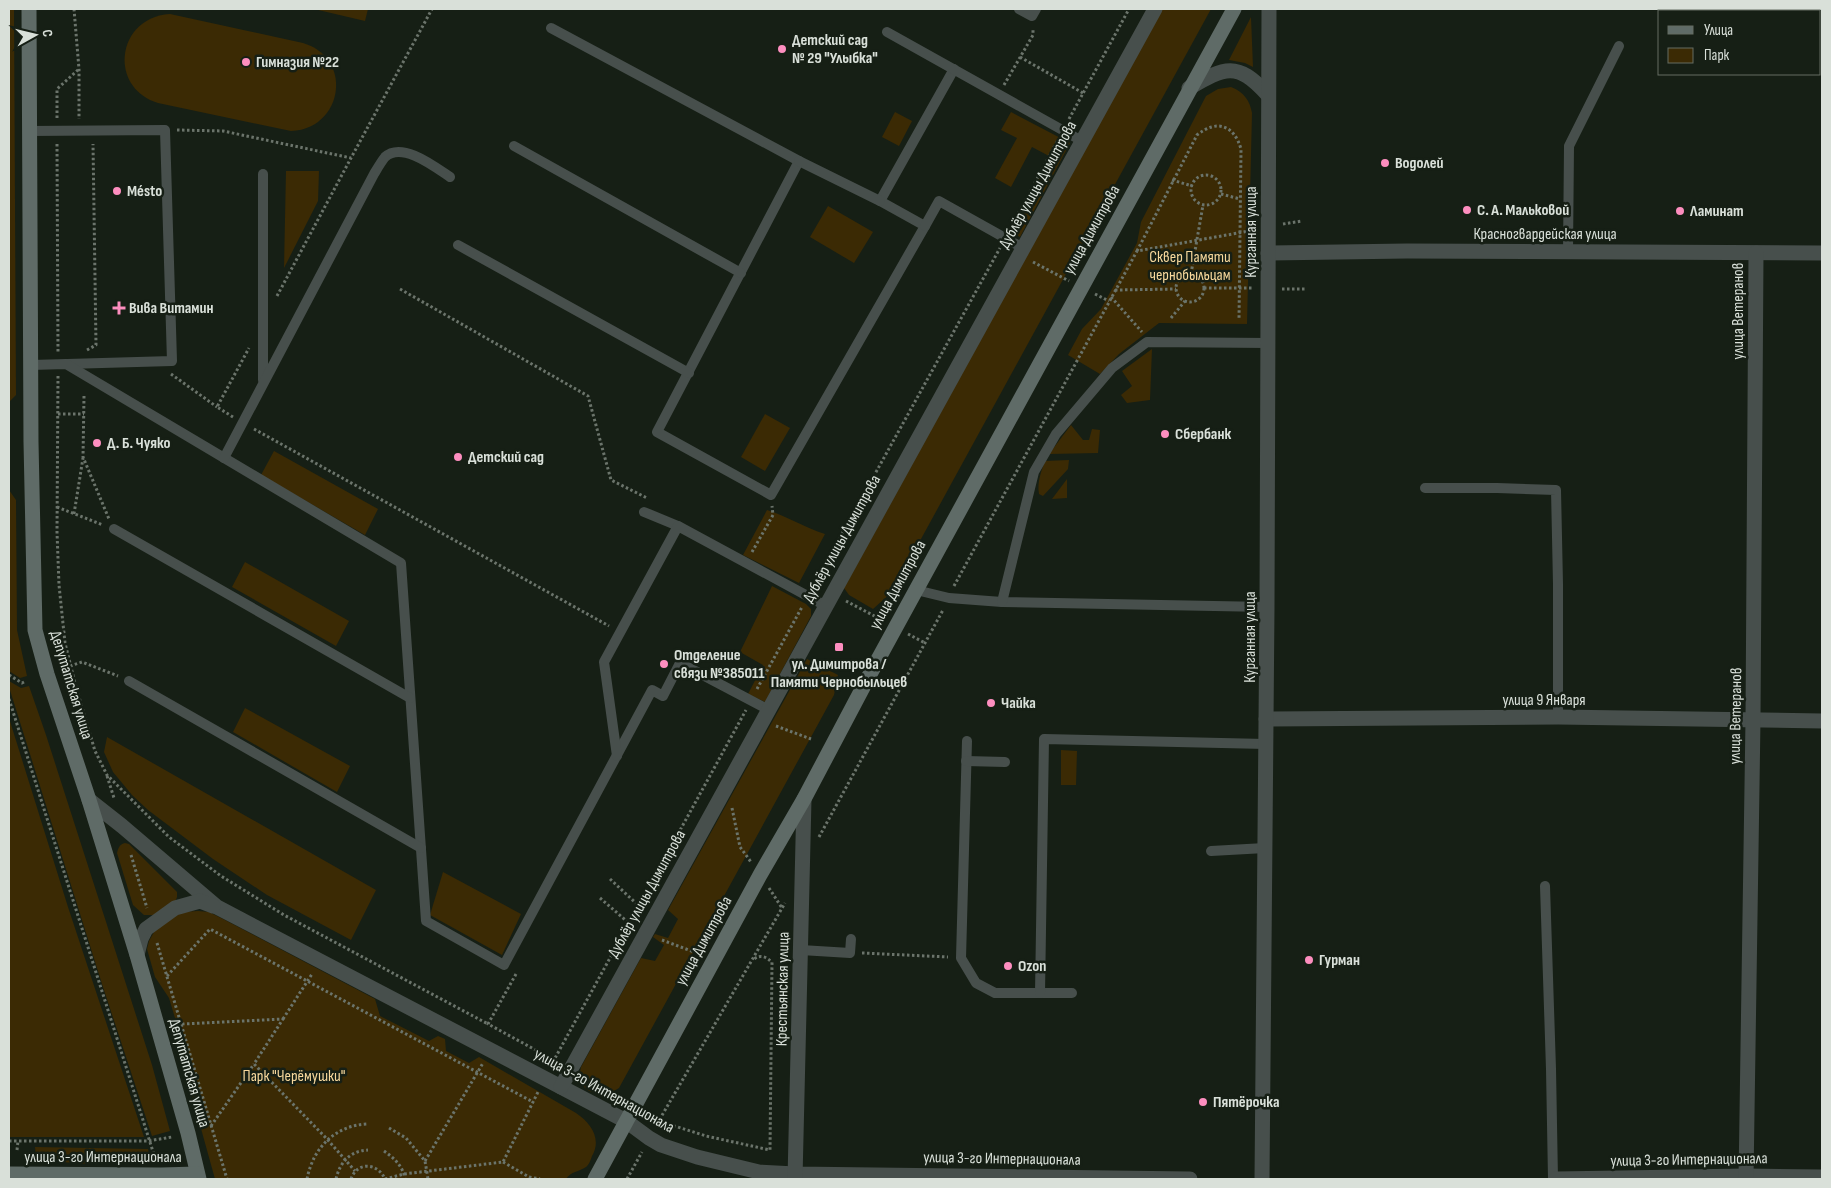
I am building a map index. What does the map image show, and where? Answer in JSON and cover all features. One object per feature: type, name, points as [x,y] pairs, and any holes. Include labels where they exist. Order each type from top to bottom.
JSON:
[{"type":"main road","name":"Депутатская улица","points":[[29,9],[35,630],[46,674],[89,800],[137,955],[188,1133],[198,1176]]},
{"type":"main road","name":"улица Димитрова","points":[[594,1179],[760,875],[804,799],[895,627],[1234,9]]},
{"type":"main road","name":"улица 3-го Интернационала","points":[[9,1174],[198,1176]]},
{"type":"street","name":"Дублёр улицы Димитрова","points":[[561,1087],[728,784],[770,717],[829,600],[1155,9]]},
{"type":"street","name":"Курганная улица","points":[[1262,1179],[1267,607],[1267,94],[1269,9]]},
{"type":"street","points":[[1189,88],[1219,72],[1234,71],[1248,76],[1267,94]]},
{"type":"street","name":"Красногвардейская улица","points":[[1268,253],[1406,251],[1822,253]]},
{"type":"street","name":"улица Ветеранов","points":[[1746,1178],[1753,720],[1756,253]]},
{"type":"street","name":"улица 9 Января","points":[[1266,719],[1558,718],[1822,721]]},
{"type":"street","name":"Крестьянская улица","points":[[795,1177],[804,799]]},
{"type":"street","name":"улица 3-го Интернационала","points":[[89,800],[217,907]]},
{"type":"street","name":"улица 3-го Интернационала","points":[[137,955],[146,929],[175,908],[200,901],[217,907],[545,1078],[626,1121],[649,1138],[661,1144],[697,1157],[759,1172],[795,1177],[1190,1179]]},
{"type":"street","name":"улица 3-го Интернационала","points":[[1554,1179],[1822,1177]]},
{"type":"lane","points":[[1019,9],[1034,12]]},
{"type":"lane","points":[[551,28],[799,161],[880,201],[925,226]]},
{"type":"lane","points":[[886,32],[1082,141]]},
{"type":"lane","points":[[1568,252],[1569,146],[1619,46]]},
{"type":"lane","points":[[880,201],[954,69]]},
{"type":"lane","points":[[30,131],[164,130],[172,360],[31,366]]},
{"type":"lane","points":[[514,146],[741,273]]},
{"type":"lane","points":[[224,458],[374,174],[386,156],[399,151],[415,156],[450,177]]},
{"type":"lane","points":[[799,161],[657,432],[771,496],[939,201],[1005,238],[1021,251]]},
{"type":"lane","points":[[263,174],[263,381]]},
{"type":"lane","points":[[458,245],[689,373]]},
{"type":"lane","points":[[1002,602],[1034,472],[1056,434],[1112,368],[1146,342],[1268,343]]},
{"type":"lane","points":[[62,364],[401,563],[426,921],[504,966],[652,690],[663,696],[680,663],[770,717]]},
{"type":"lane","points":[[1425,488],[1556,490],[1558,718]]},
{"type":"lane","points":[[649,514],[678,526],[746,563],[829,600]]},
{"type":"lane","points":[[618,756],[604,662],[678,526]]},
{"type":"lane","points":[[114,529],[410,698]]},
{"type":"lane","points":[[916,590],[949,598],[1002,602],[1267,607]]},
{"type":"lane","points":[[129,681],[421,848]]},
{"type":"lane","points":[[1040,993],[1040,762],[1044,739],[1266,744]]},
{"type":"lane","points":[[967,741],[961,958],[976,983],[995,993],[1072,993]]},
{"type":"lane","points":[[966,762],[1005,762]]},
{"type":"lane","points":[[1211,851],[1265,848]]},
{"type":"lane","points":[[1544,886],[1554,1179]]},
{"type":"lane","points":[[801,950],[850,952],[851,939]]},
{"type":"path","points":[[74,9],[79,69],[79,130],[93,142],[96,345],[81,353]]},
{"type":"path","points":[[264,322],[432,9]]},
{"type":"path","points":[[1129,9],[1001,245],[1021,251],[1081,287],[1110,299],[1142,332]]},
{"type":"path","points":[[998,94],[1033,35],[1034,12]]},
{"type":"path","points":[[1020,57],[1083,93]]},
{"type":"path","points":[[79,69],[57,89],[62,364],[58,414],[57,507],[59,585],[65,643],[70,666],[95,751],[107,775],[115,801]]},
{"type":"path","points":[[1137,251],[1172,180],[1197,135],[1214,126],[1227,128],[1235,134],[1241,149],[1239,320]]},
{"type":"path","points":[[164,130],[223,131],[351,158]]},
{"type":"path","points":[[1201,175],[1211,175],[1220,181],[1221,194],[1214,203],[1203,205],[1193,197],[1192,186],[1196,178],[1201,175]]},
{"type":"path","points":[[1172,180],[1192,186]]},
{"type":"path","points":[[1221,194],[1240,199]]},
{"type":"path","points":[[1191,274],[1203,205]]},
{"type":"path","points":[[1191,274],[1202,281],[1204,290],[1196,301],[1186,301],[1179,297],[1176,289],[1180,280],[1191,274]]},
{"type":"path","points":[[400,289],[588,396],[611,480],[649,499],[649,514]]},
{"type":"path","points":[[1115,290],[1176,289]]},
{"type":"path","points":[[1171,318],[1186,301]]},
{"type":"path","points":[[217,407],[250,347]]},
{"type":"path","points":[[153,361],[242,423],[620,632]]},
{"type":"path","points":[[74,514],[83,457],[84,396]]},
{"type":"path","points":[[58,414],[84,414]]},
{"type":"path","points":[[83,457],[114,529]]},
{"type":"path","points":[[746,563],[773,515],[771,496]]},
{"type":"path","points":[[57,507],[114,529]]},
{"type":"path","points":[[815,584],[829,600],[895,627],[925,643]]},
{"type":"path","points":[[70,666],[82,662],[129,681]]},
{"type":"path","points":[[9,675],[22,683],[26,681]]},
{"type":"path","points":[[9,699],[148,1142],[157,1164]]},
{"type":"path","points":[[770,717],[811,739]]},
{"type":"path","points":[[722,753],[740,847],[782,908]]},
{"type":"path","points":[[107,775],[169,837],[221,876],[284,915],[488,1024]]},
{"type":"path","points":[[130,852],[227,1179]]},
{"type":"path","points":[[610,879],[638,906],[655,916]]},
{"type":"path","points":[[600,898],[629,924],[646,932]]},
{"type":"path","points":[[167,976],[210,929],[533,1102]]},
{"type":"path","points":[[662,940],[694,952]]},
{"type":"path","points":[[850,952],[961,958]]},
{"type":"path","points":[[627,1179],[649,1138],[751,961],[758,956],[766,957],[772,962],[773,973],[770,1150],[706,1136],[659,1121]]},
{"type":"path","points":[[211,1126],[316,968]]},
{"type":"path","points":[[182,1024],[283,1019]]},
{"type":"path","points":[[503,1162],[554,1060]]},
{"type":"path","points":[[425,1161],[484,1061]]},
{"type":"path","points":[[254,1064],[327,1139],[355,1172]]},
{"type":"path","points":[[307,1179],[316,1151],[327,1139],[340,1130],[355,1124],[368,1124]]},
{"type":"path","points":[[390,1128],[406,1138],[425,1161],[428,1179]]},
{"type":"path","points":[[9,1141],[148,1142],[172,1137]]},
{"type":"path","points":[[18,1141],[18,1150]]},
{"type":"path","points":[[336,1179],[338,1170],[344,1160],[360,1150],[368,1150]]},
{"type":"path","points":[[384,1151],[399,1164],[405,1179]]},
{"type":"path","points":[[351,1179],[355,1172],[364,1166],[370,1166],[379,1170],[385,1179],[404,1174],[503,1162],[529,1178],[540,1179]]},
{"type":"green space","points":[[9,9],[14,9],[16,395],[9,402]]},
{"type":"green space","points":[[314,9],[368,9],[365,21]]},
{"type":"green space","points":[[1162,9],[1211,9],[892,592],[873,609],[849,595],[844,588]]},
{"type":"green space","points":[[170,14],[303,43],[319,51],[330,63],[335,77],[336,92],[331,106],[322,119],[309,127],[291,131],[158,103],[142,95],[131,83],[125,69],[125,54],[129,39],[139,27],[152,18]]},
{"type":"green space","points":[[1251,17],[1253,67],[1245,63],[1229,60]]},
{"type":"green space","name":"Сквер Памяти чернобыльцам","points":[[1231,87],[1246,97],[1252,113],[1247,324],[1159,323],[1119,354],[1100,374],[1068,355],[1082,329],[1101,309],[1137,243],[1141,222],[1206,96],[1218,89]]},
{"type":"green space","points":[[895,112],[912,121],[899,146],[882,137]]},
{"type":"green space","points":[[1011,112],[1070,143],[1020,237],[1009,231],[1049,156],[1032,147],[1011,187],[995,178],[1017,138],[1001,130]]},
{"type":"green space","points":[[286,171],[319,171],[318,201],[284,268]]},
{"type":"green space","points":[[828,206],[873,232],[854,263],[810,237]]},
{"type":"green space","points":[[1152,349],[1150,400],[1127,403],[1121,395],[1132,386],[1122,371]]},
{"type":"green space","points":[[765,414],[790,428],[765,471],[741,457]]},
{"type":"green space","points":[[1071,425],[1083,440],[1089,440],[1092,429],[1100,430],[1098,453],[1049,454]]},
{"type":"green space","points":[[274,451],[378,509],[365,535],[261,475]]},
{"type":"green space","points":[[1069,460],[1068,469],[1043,496],[1039,494],[1039,481],[1045,461]]},
{"type":"green space","points":[[1067,479],[1067,498],[1052,499]]},
{"type":"green space","points":[[9,490],[16,500],[17,630],[27,676],[20,678],[9,671]]},
{"type":"green space","points":[[767,510],[825,534],[799,583],[743,555]]},
{"type":"green space","points":[[245,562],[349,621],[336,646],[232,587]]},
{"type":"green space","points":[[772,586],[806,604],[811,609],[811,616],[765,702],[748,694],[763,665],[740,652]]},
{"type":"green space","points":[[807,659],[838,675],[834,695],[619,1088],[605,1093],[591,1092],[582,1083],[580,1076],[581,1067],[641,958],[655,961],[664,945],[653,937],[655,934],[668,938],[678,919],[668,910]]},
{"type":"green space","points":[[9,681],[21,688],[29,686],[152,1065],[170,1131],[152,1136],[102,984],[9,687]]},
{"type":"green space","points":[[245,708],[350,766],[337,792],[233,732]]},
{"type":"green space","points":[[9,718],[68,907],[144,1137],[9,1137]]},
{"type":"green space","points":[[107,737],[376,890],[351,940],[267,895],[213,859],[148,810],[132,795],[113,772],[104,752]]},
{"type":"green space","points":[[1061,750],[1077,751],[1076,785],[1061,785]]},
{"type":"green space","points":[[125,843],[129,844],[177,892],[175,902],[154,915],[144,915],[133,905],[117,853],[120,846]]},
{"type":"green space","points":[[443,872],[521,914],[502,955],[430,915]]},
{"type":"green space","name":"Парк \"Черёмушки\"","points":[[182,912],[209,912],[375,999],[380,1016],[429,1041],[438,1036],[445,1039],[446,1051],[469,1063],[479,1057],[576,1113],[590,1127],[595,1138],[595,1150],[588,1165],[570,1174],[566,1179],[215,1179],[190,1089],[187,1058],[169,998],[155,977],[147,949],[154,932],[162,924]]},
{"type":"green space","points":[[35,1147],[148,1149],[152,1164],[62,1162],[36,1156]]},
{"type":"place","name":"Детский сад № 29 \"Улыбка\"","points":[[782,49]]},
{"type":"place","name":"Гимназия №22","points":[[246,62]]},
{"type":"place","name":"Водолей","points":[[1385,163]]},
{"type":"place","name":"Mésto","points":[[117,191]]},
{"type":"place","name":"С. А. Мальковой","points":[[1467,210]]},
{"type":"place","name":"Ламинат","points":[[1680,211]]},
{"type":"place","name":"Вива Витамин","points":[[119,308]]},
{"type":"place","name":"Сбербанк","points":[[1165,434]]},
{"type":"place","name":"Д. Б. Чуяко","points":[[97,443]]},
{"type":"place","name":"Детский сад","points":[[458,457]]},
{"type":"place","name":"ул. Димитрова / Памяти Чернобыльцев","points":[[839,647]]},
{"type":"place","name":"Отделение связи №385011","points":[[664,664]]},
{"type":"place","name":"Чайка","points":[[991,703]]},
{"type":"place","name":"Гурман","points":[[1309,960]]},
{"type":"place","name":"Ozon","points":[[1008,966]]},
{"type":"place","name":"Пятёрочка","points":[[1203,1102]]}]
